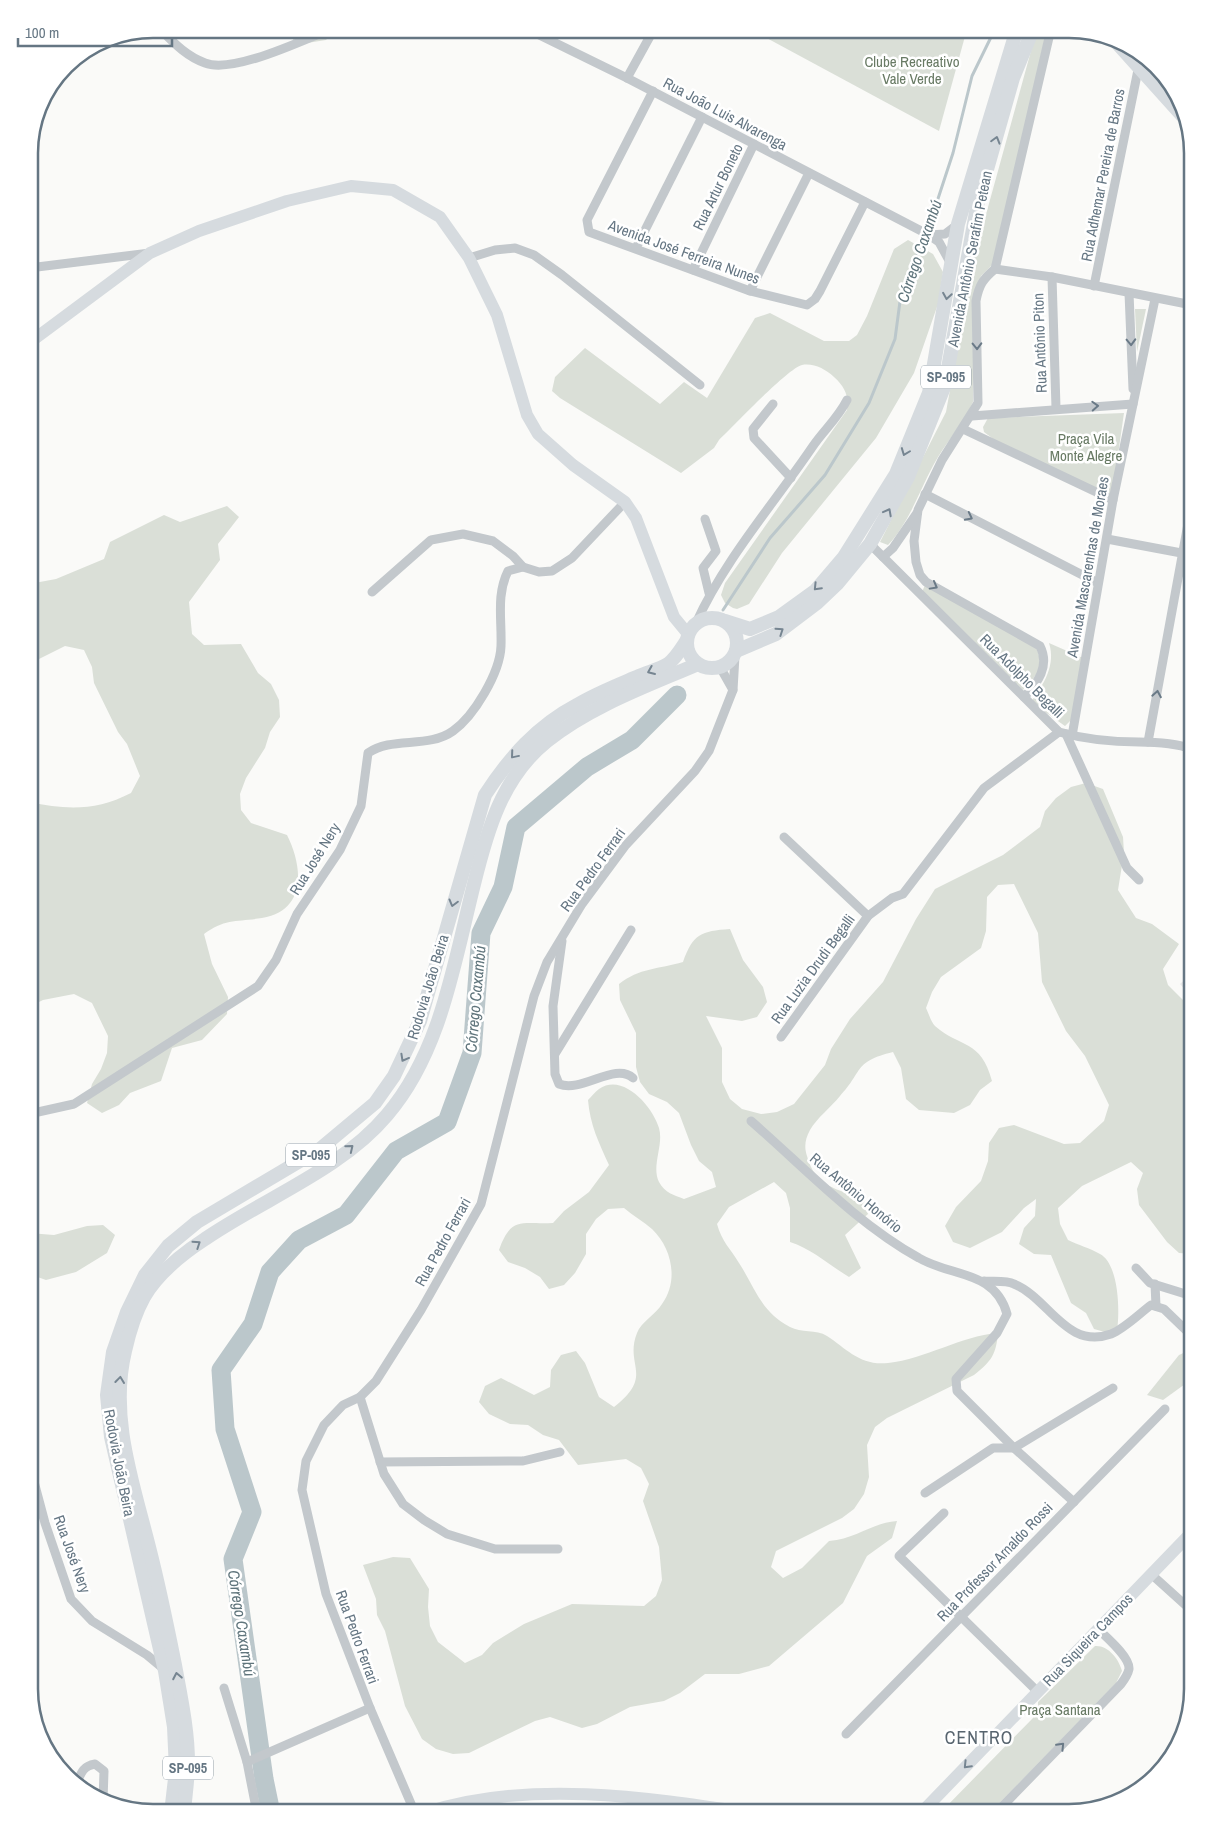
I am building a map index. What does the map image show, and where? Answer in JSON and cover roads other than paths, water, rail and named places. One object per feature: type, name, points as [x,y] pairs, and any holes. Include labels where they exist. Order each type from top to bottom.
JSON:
[{"type":"main road","name":"Avenida Antônio Serafim Petean","points":[[725,620],[750,629],[779,618],[815,590],[844,557],[896,474],[929,393],[958,224],[1013,38]]},
{"type":"main road","name":"Avenida Antônio Serafim Petean","points":[[735,653],[776,634],[817,604],[854,567],[870,544],[908,477],[944,385],[978,201],[1013,78],[1029,38]]},
{"type":"main road","name":"SP-095","points":[[690,633],[710,618],[725,620]]},
{"type":"main road","points":[[725,620],[737,637],[735,653]]},
{"type":"main road","points":[[690,633],[689,654],[698,664],[712,668],[720,667]]},
{"type":"main road","name":"Rodovia João Beira","points":[[172,1804],[176,1770],[174,1727],[165,1671],[111,1437],[107,1395],[113,1352],[127,1312],[145,1275],[168,1246],[197,1222],[320,1149],[375,1102],[394,1076],[420,1021],[472,832],[485,795],[502,769],[520,747],[550,721],[602,692],[667,665],[677,656],[690,633]]},
{"type":"main road","name":"SP-095","points":[[720,667],[735,653]]},
{"type":"main road","name":"Rodovia João Beira","points":[[185,1804],[188,1766],[186,1724],[161,1593],[120,1423],[119,1385],[124,1352],[144,1296],[162,1274],[183,1254],[225,1225],[322,1170],[354,1145],[385,1118],[406,1090],[425,1054],[443,1003],[489,826],[505,791],[526,762],[547,741],[594,710],[698,664]]},
{"type":"street","points":[[169,38],[181,51],[207,64],[232,63],[254,59],[308,38]]},
{"type":"street","name":"Rua João Luis Alvarenga","points":[[545,38],[653,91],[928,235]]},
{"type":"street","points":[[627,78],[649,38]]},
{"type":"street","points":[[882,557],[893,548],[918,510],[942,460],[972,416],[978,403],[976,301],[978,287],[984,278],[995,269],[1049,38]]},
{"type":"street","points":[[1142,65],[1174,106]]},
{"type":"street","name":"Rua Adhemar Pereira de Barros","points":[[1094,286],[1142,65]]},
{"type":"street","name":"Avenida José Ferreira Nunes","points":[[653,91],[587,220],[589,232],[750,291],[807,304],[815,299],[865,202]]},
{"type":"street","points":[[636,248],[702,117]]},
{"type":"street","name":"Rua Artur Boneto","points":[[693,270],[754,144]]},
{"type":"street","points":[[750,291],[809,173]]},
{"type":"street","points":[[38,336],[150,253],[199,231],[287,200],[351,186],[393,190],[440,217],[469,258],[497,315],[527,415],[538,434],[573,465],[625,502],[636,518],[674,617],[690,633],[709,594],[754,527],[842,409],[846,400]]},
{"type":"street","points":[[928,235],[945,234],[958,224]]},
{"type":"street","points":[[928,235],[939,242],[952,266]]},
{"type":"street","points":[[469,258],[495,250],[515,248],[534,255],[562,275],[700,385]]},
{"type":"street","points":[[38,267],[150,253]]},
{"type":"street","points":[[995,269],[1052,277],[1184,304]]},
{"type":"street","name":"Rua Antônio Piton","points":[[1052,277],[1056,408]]},
{"type":"street","name":"Avenida Mascarenhas de Moraes","points":[[1129,293],[1133,404]]},
{"type":"street","name":"Avenida Mascarenhas de Moraes","points":[[1066,734],[1155,299]]},
{"type":"street","points":[[773,404],[754,429],[754,438],[791,478]]},
{"type":"street","points":[[972,416],[1056,408],[1133,404]]},
{"type":"street","points":[[963,429],[1113,500]]},
{"type":"street","points":[[926,494],[1098,583]]},
{"type":"street","points":[[372,592],[431,540],[462,534],[493,541],[513,556],[523,567],[539,572],[552,571],[572,558],[625,502]]},
{"type":"street","points":[[918,510],[914,541],[920,575],[926,582],[1040,646],[1044,662],[1043,673],[1024,698]]},
{"type":"street","points":[[705,519],[716,551],[703,568],[709,594]]},
{"type":"street","points":[[1106,538],[1182,553]]},
{"type":"street","points":[[1148,742],[1184,543]]},
{"type":"street","name":"Rua Adolpho Begalli","points":[[870,544],[1024,698],[1066,734],[1148,742],[1156,741],[1184,747]]},
{"type":"street","name":"Rua José Nery","points":[[38,1112],[74,1104],[258,986],[276,960],[297,914],[340,850],[353,824],[361,806],[368,753],[383,746],[426,741],[451,733],[469,718],[487,689],[501,649],[501,586],[508,571],[523,567]]},
{"type":"street","points":[[912,586],[920,575]]},
{"type":"street","name":"Rua Pedro Ferrari","points":[[411,1804],[370,1708],[326,1594],[302,1490],[306,1461],[324,1425],[343,1405],[360,1397],[376,1381],[481,1204],[534,996],[547,962],[582,904],[625,846],[695,771],[709,751],[733,690],[735,653]]},
{"type":"street","points":[[720,667],[733,690]]},
{"type":"street","points":[[1066,734],[1127,868],[1139,880]]},
{"type":"street","name":"Rua Luzia Drudi Begalli","points":[[781,1037],[868,916],[892,898],[903,894],[984,788],[1066,734]]},
{"type":"street","points":[[784,838],[868,916]]},
{"type":"street","points":[[555,1054],[630,930]]},
{"type":"street","points":[[563,936],[553,1006],[554,1074],[559,1084],[565,1087],[576,1086],[615,1073],[629,1074],[633,1078]]},
{"type":"street","name":"Rua Antônio Honório","points":[[751,1122],[880,1234],[921,1260],[984,1281],[1003,1301],[1007,1314],[997,1333],[956,1379],[956,1391],[1014,1448],[1074,1502]]},
{"type":"street","points":[[1136,1268],[1150,1282],[1184,1293]]},
{"type":"street","points":[[984,1281],[1014,1283],[1031,1295],[1067,1329],[1090,1338],[1112,1334],[1151,1305],[1164,1309],[1184,1328]]},
{"type":"street","points":[[1155,1284],[1156,1306]]},
{"type":"street","points":[[925,1493],[993,1448],[1014,1448],[1113,1388]]},
{"type":"street","points":[[360,1397],[384,1474],[403,1504],[447,1534],[495,1549],[558,1549]]},
{"type":"street","name":"Rua Professor Arnaldo Rossi","points":[[846,1734],[1165,1409]]},
{"type":"street","points":[[380,1462],[523,1461],[560,1452]]},
{"type":"street","name":"Rua José Nery","points":[[38,1496],[71,1599],[92,1621],[147,1655],[165,1671]]},
{"type":"street","points":[[944,1513],[900,1556],[1038,1692]]},
{"type":"street","name":"Rua Siqueira Campos","points":[[930,1804],[1184,1540]]},
{"type":"street","points":[[1151,1574],[1184,1604]]},
{"type":"street","points":[[1005,1804],[1121,1684],[1126,1676],[1129,1668],[1127,1661],[1098,1629]]},
{"type":"street","points":[[224,1688],[250,1761],[256,1804]]},
{"type":"street","points":[[250,1761],[370,1708]]},
{"type":"street","points":[[79,1778],[82,1770],[87,1765],[95,1764],[104,1770],[103,1793]]},
{"type":"street","points":[[463,1804],[484,1799],[572,1794],[654,1799],[688,1804]]},
{"type":"waterway","name":"Córrego Caxambú","points":[[723,610],[770,538],[825,475],[869,403],[895,339],[901,294],[931,220],[953,153],[972,76],[991,38]]},
{"type":"waterway","name":"Córrego Caxambú","points":[[269,1804],[233,1559],[252,1512],[225,1429],[221,1370],[253,1324],[270,1272],[299,1240],[346,1215],[396,1151],[447,1122],[472,1053],[481,933],[503,887],[516,827],[587,767],[632,740],[677,695]]},
{"type":"district","name":"CENTRO","points":[[979,1738]]},
{"type":"park label","name":"Clube Recreativo Vale Verde","points":[[912,70]]},
{"type":"park label","name":"Praça Vila Monte Alegre","points":[[1086,448]]},
{"type":"park label","name":"Praça Santana","points":[[1060,1710]]}]
